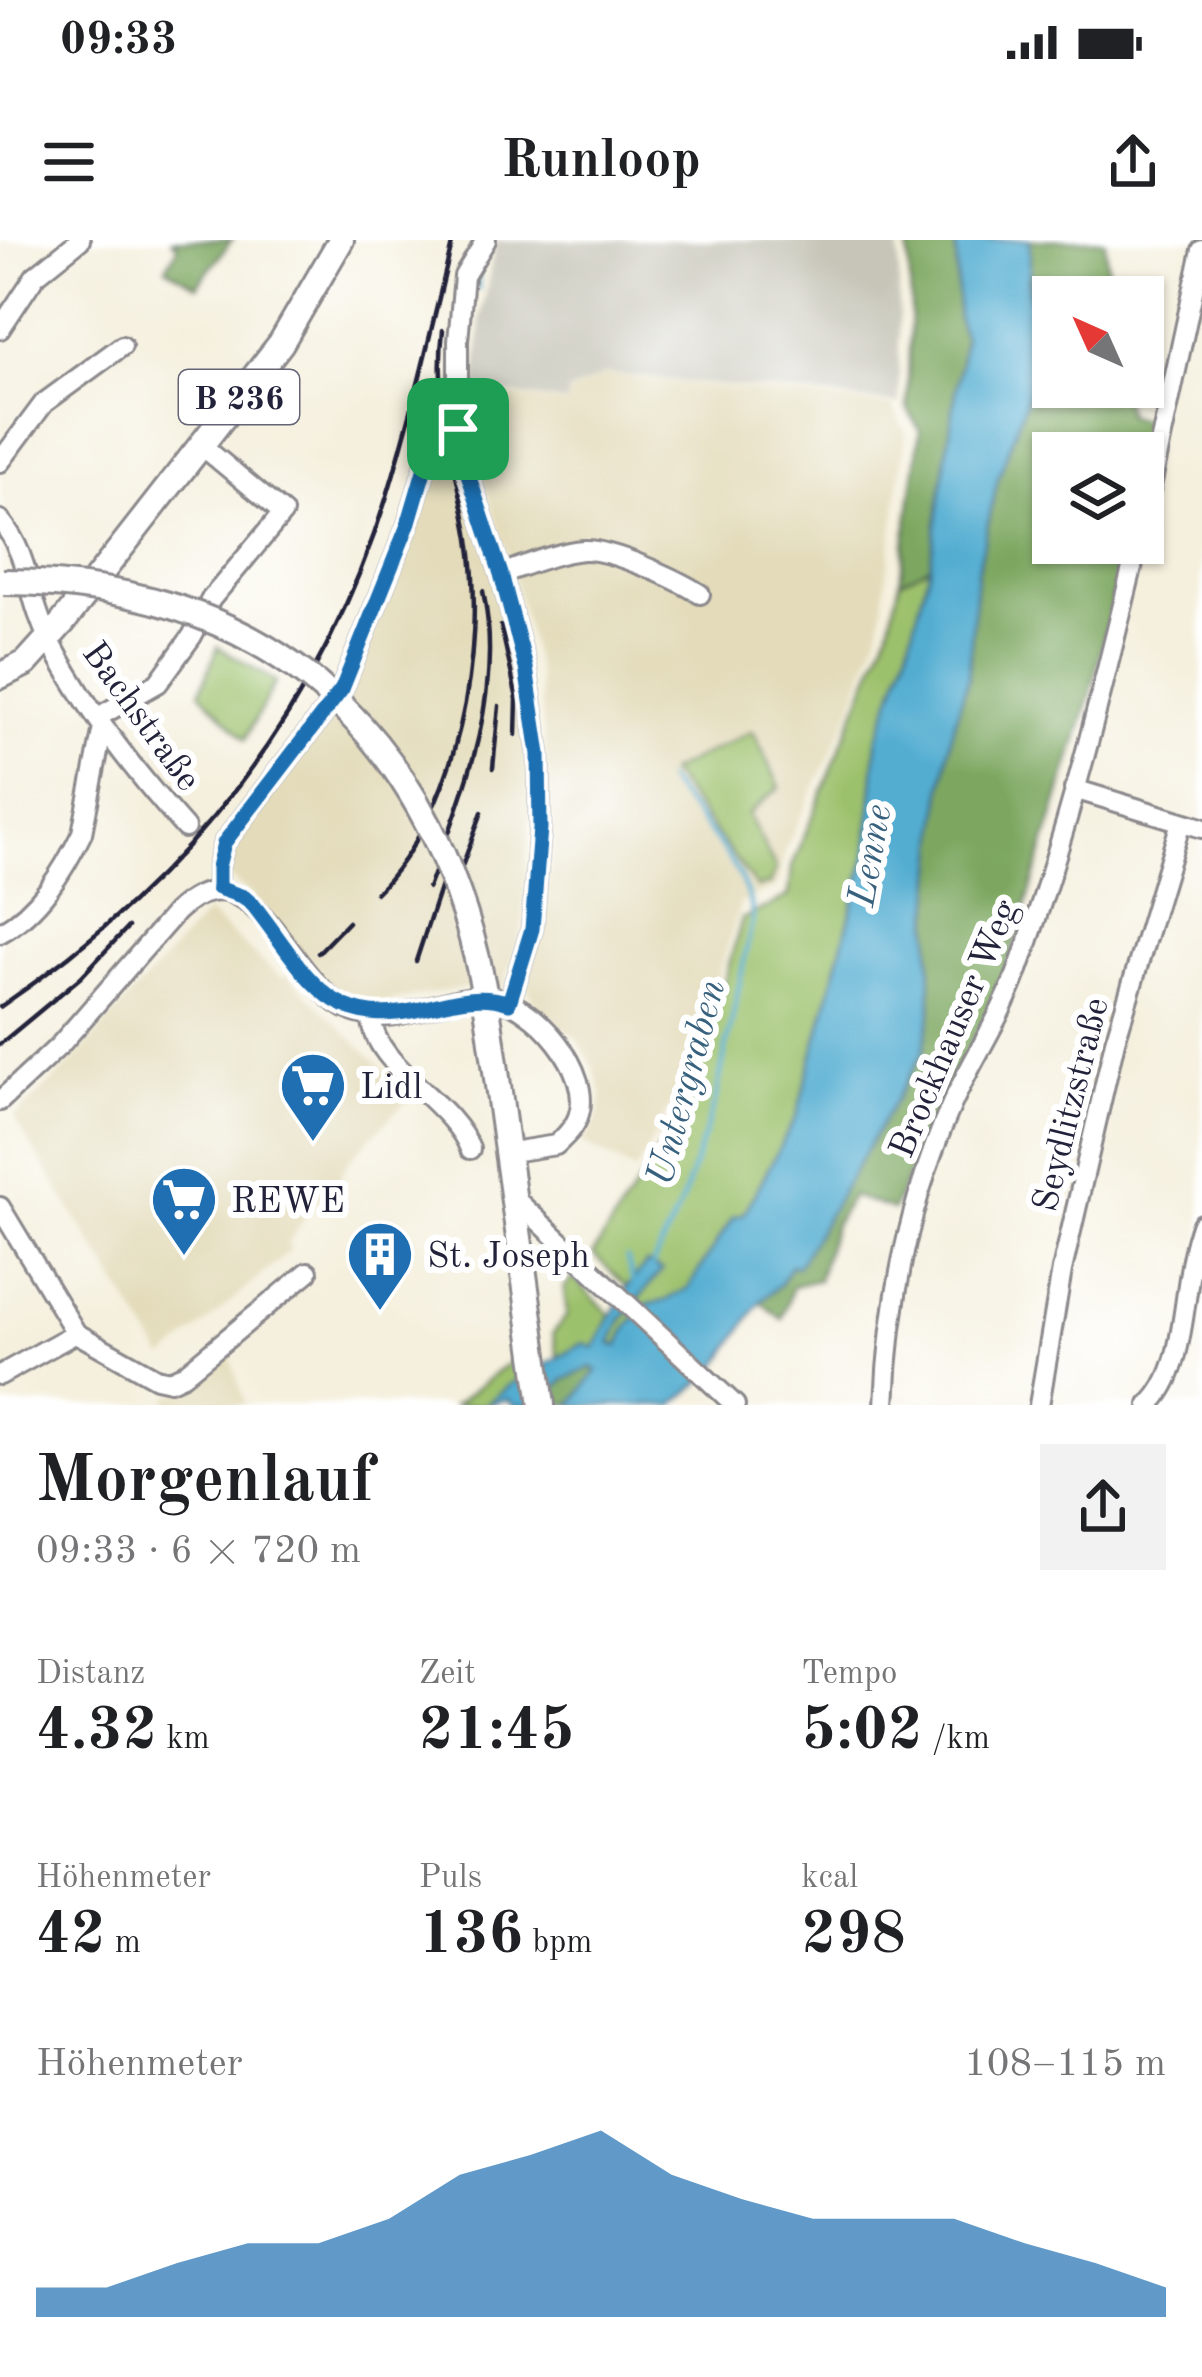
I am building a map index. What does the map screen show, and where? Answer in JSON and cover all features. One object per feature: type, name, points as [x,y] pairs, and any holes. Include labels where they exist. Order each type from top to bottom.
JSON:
[{"type":"main road","name":"B 236","points":[[0,676],[26,663],[49,639],[281,343],[341,240]]},
{"type":"main road","points":[[1,582],[59,582],[109,589],[167,603],[218,623],[288,663],[358,722],[423,808],[452,869],[474,943],[542,1405]]},
{"type":"street","points":[[0,329],[35,276],[80,240]]},
{"type":"street","points":[[484,243],[469,264],[458,328],[458,429],[526,668],[539,754],[540,828],[532,929],[509,1003]]},
{"type":"street","points":[[1163,432],[1202,250]]},
{"type":"street","points":[[0,462],[44,404],[122,346]]},
{"type":"street","points":[[218,888],[224,843],[342,689],[429,454],[458,429]]},
{"type":"street","points":[[0,933],[22,920],[75,848],[82,833],[100,722],[158,683],[212,599],[283,513],[201,445]]},
{"type":"street","name":"Bachstraße","points":[[0,520],[26,560],[35,608],[49,639],[100,722],[184,828]]},
{"type":"street","points":[[501,574],[582,550],[682,582],[700,594]]},
{"type":"street","name":"Brockhauser Weg","points":[[885,1405],[893,1312],[911,1214],[952,1104],[1010,994],[1052,878],[1133,564]]},
{"type":"street","points":[[1074,789],[1202,828]]},
{"type":"street","name":"Seydlitzstraße","points":[[1039,1405],[1062,1270],[1115,1041],[1181,823]]},
{"type":"street","points":[[0,1101],[60,1045],[176,912],[195,896],[218,888],[254,906],[328,997],[355,1012],[372,1015],[478,998],[509,1003],[553,1037],[567,1056],[582,1096],[573,1128],[556,1145],[506,1154]]},
{"type":"street","points":[[372,1015],[377,1043],[443,1109],[470,1149]]},
{"type":"street","points":[[512,1196],[735,1405]]},
{"type":"street","points":[[0,1207],[76,1333],[156,1378],[170,1381],[308,1272]]},
{"type":"street","points":[[1149,1405],[1157,1398],[1177,1354],[1187,1274],[1202,1224]]},
{"type":"street","points":[[0,1375],[76,1333]]},
{"type":"shaded area","points":[[496,240],[899,240],[899,404],[607,374],[568,392],[567,403],[476,389],[481,318]]},
{"type":"shaded area","points":[[607,375],[892,406],[906,433],[880,628],[847,719],[786,848],[776,887],[741,903],[689,1070],[636,1172],[582,1143],[598,1118],[602,1094],[593,1066],[578,1040],[536,1005],[528,989],[528,973],[544,920],[553,844],[538,674],[508,555],[472,446],[464,394],[481,392],[567,404],[569,393]]},
{"type":"shaded area","points":[[455,454],[506,611],[524,705],[531,808],[522,928],[504,986],[374,1004],[343,997],[322,979],[253,896],[226,875],[228,858],[235,839],[351,687],[436,463]]},
{"type":"shaded area","points":[[207,913],[281,978],[287,975],[411,1096],[349,1160],[338,1182],[331,1178],[287,1245],[292,1249],[164,1359],[14,1118]]},
{"type":"shaded area","points":[[223,1354],[231,1358],[245,1405],[167,1405],[167,1396]]},
{"type":"green space","points":[[172,240],[232,240],[197,286],[166,268],[178,247]]},
{"type":"green space","points":[[908,240],[956,240],[958,318],[964,338],[930,566],[900,581],[920,431],[907,408]]},
{"type":"green space","points":[[1030,240],[1105,240],[1108,276],[1032,276],[1032,303]]},
{"type":"green space","points":[[1032,355],[1032,408],[1126,408],[1127,416],[1155,421],[1152,432],[1032,432],[1032,564],[1121,564],[1090,697],[1001,988],[946,1089],[893,1210],[852,1196],[834,1225],[818,1280],[793,1286],[782,1319],[760,1302],[780,1284],[791,1264],[797,1267],[931,1013],[930,923],[941,797],[952,730],[968,678],[977,574]]},
{"type":"green space","points":[[930,566],[877,741],[867,853],[797,1115],[744,1214],[733,1217],[688,1288],[628,1326],[619,1346],[610,1344],[619,1324],[661,1270],[647,1263],[627,1287],[593,1254],[652,1162],[695,1082],[742,919],[789,896],[792,867],[889,628],[900,581]]},
{"type":"green space","points":[[218,647],[276,681],[245,739],[200,692]]},
{"type":"green space","points":[[753,731],[780,787],[748,814],[776,869],[770,884],[757,888],[669,772]]},
{"type":"green space","points":[[573,1278],[611,1315],[594,1349],[584,1344],[558,1357],[553,1333],[567,1315],[564,1288]]},
{"type":"green space","points":[[517,1357],[521,1378],[485,1405],[454,1405]]},
{"type":"green space","points":[[592,1366],[597,1371],[574,1403],[540,1405],[564,1380]]},
{"type":"water","name":"Lenne","points":[[956,240],[1030,240],[1032,379],[998,479],[977,573],[968,678],[952,730],[941,797],[930,923],[931,1013],[923,1053],[797,1267],[791,1265],[780,1284],[760,1302],[716,1369],[674,1405],[571,1405],[597,1371],[592,1367],[564,1380],[540,1405],[514,1405],[508,1399],[485,1405],[511,1384],[584,1343],[594,1348],[627,1287],[647,1263],[662,1270],[622,1319],[611,1344],[619,1346],[628,1326],[647,1304],[665,1301],[688,1288],[733,1217],[744,1214],[797,1115],[867,853],[877,741],[930,566],[964,338],[958,318]]},
{"type":"waterway","name":"Untergraben","points":[[478,268],[478,289]]},
{"type":"waterway","name":"Untergraben","points":[[650,1270],[681,1204],[715,1102],[753,918],[731,863],[666,780]]},
{"type":"waterway","points":[[627,1258],[633,1281]]},
{"type":"railway","points":[[0,1007],[130,904],[187,847],[284,720],[324,651],[387,496],[453,240]]},
{"type":"railway","points":[[376,893],[405,859],[428,818],[460,727],[469,678],[473,583],[444,411],[443,330]]},
{"type":"railway","points":[[428,888],[467,780],[485,705],[489,667],[483,591]]},
{"type":"railway","points":[[501,626],[517,699],[516,735]]},
{"type":"railway","points":[[493,768],[499,706]]},
{"type":"railway","points":[[453,891],[482,812]]},
{"type":"railway","points":[[416,961],[444,876]]},
{"type":"railway","points":[[318,953],[348,922]]},
{"type":"railway","points":[[0,1044],[81,977],[128,927]]},
{"type":"place","name":"Lidl","points":[[313,1144]]},
{"type":"place","name":"REWE","points":[[184,1258]]},
{"type":"place","name":"St. Joseph","points":[[380,1313]]},
{"type":"route","points":[[458,429],[526,668],[539,754],[540,828],[532,929],[509,1003],[490,997],[466,999],[369,1015],[341,1005],[314,984],[254,906],[218,888],[218,867],[224,843],[342,689],[408,525],[424,464],[445,437],[458,429]]}]
